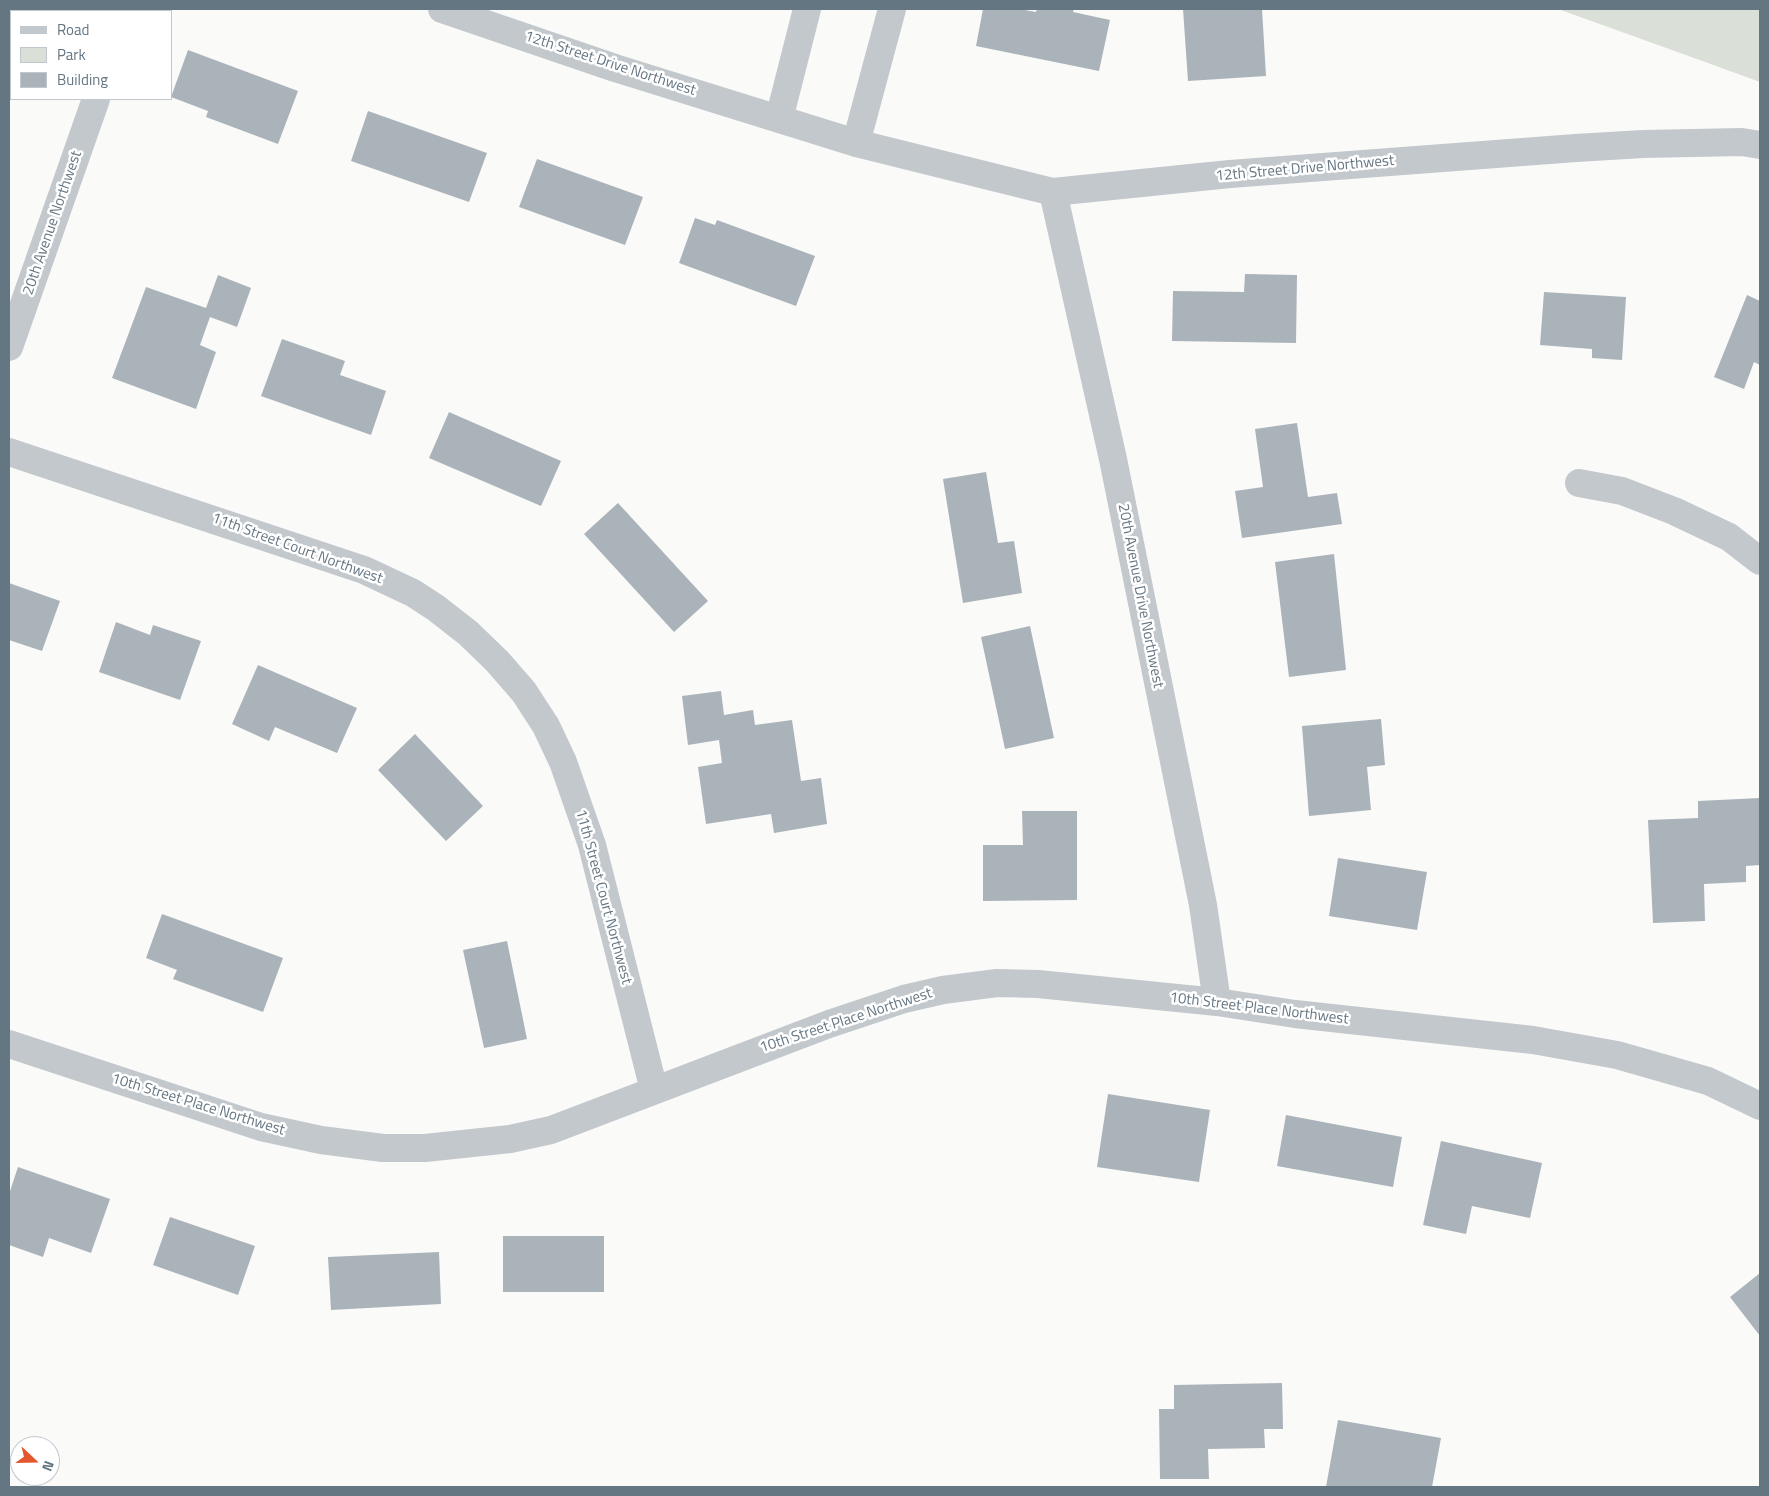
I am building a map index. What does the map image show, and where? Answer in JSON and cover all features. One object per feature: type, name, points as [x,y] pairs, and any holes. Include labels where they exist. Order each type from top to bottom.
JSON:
[{"type":"street","name":"12th Street Drive Northwest","points":[[442,9],[615,68],[856,143],[1053,192],[1240,173],[1653,143],[1742,142],[1760,145]]},
{"type":"street","points":[[778,119],[807,9]]},
{"type":"street","points":[[856,143],[892,9]]},
{"type":"street","name":"20th Avenue Northwest","points":[[9,347],[96,100]]},
{"type":"street","name":"20th Avenue Drive Northwest","points":[[1053,192],[1113,459],[1204,905],[1216,1002]]},
{"type":"street","name":"11th Street Court Northwest","points":[[9,452],[310,550],[364,570],[413,593],[436,608],[468,633],[497,661],[524,692],[546,726],[563,762],[592,845],[654,1090]]},
{"type":"street","points":[[1579,483],[1622,491],[1674,510],[1729,537],[1760,561]]},
{"type":"street","name":"10th Street Place Northwest","points":[[9,1044],[261,1127],[321,1140],[383,1148],[434,1148],[510,1139],[551,1130],[829,1024],[904,999],[943,990],[997,984],[1038,984],[1216,1002],[1295,1014],[1533,1040],[1617,1055],[1708,1081],[1760,1106]]},
{"type":"green space","points":[[1558,9],[1760,9],[1760,82],[1708,63]]},
{"type":"building","points":[[9,9],[47,9],[10,10],[9,36]]},
{"type":"building","points":[[983,9],[1019,9],[1036,12],[1037,9],[1074,9],[1073,12],[1110,20],[1099,71],[976,46]]},
{"type":"building","points":[[1183,9],[1262,9],[1266,76],[1188,81]]},
{"type":"building","points":[[188,50],[298,91],[278,144],[206,117],[208,111],[172,97]]},
{"type":"building","points":[[368,111],[487,153],[469,202],[351,161]]},
{"type":"building","points":[[537,159],[643,197],[625,245],[519,207]]},
{"type":"building","points":[[695,218],[715,225],[717,220],[815,256],[796,306],[679,263]]},
{"type":"building","points":[[1245,274],[1297,275],[1296,343],[1172,341],[1173,291],[1244,292]]},
{"type":"building","points":[[218,275],[251,288],[237,327],[210,317],[200,345],[216,352],[196,409],[112,378],[146,287],[206,308]]},
{"type":"building","points":[[1544,292],[1626,297],[1622,360],[1592,358],[1592,349],[1540,345]]},
{"type":"building","points":[[1747,295],[1760,301],[1760,365],[1754,362],[1744,389],[1714,377]]},
{"type":"building","points":[[282,339],[345,361],[340,375],[386,391],[371,435],[261,396]]},
{"type":"building","points":[[449,412],[561,461],[541,506],[429,458]]},
{"type":"building","points":[[1297,423],[1308,497],[1337,493],[1342,524],[1242,538],[1235,491],[1263,487],[1255,429]]},
{"type":"building","points":[[986,472],[998,543],[1014,541],[1022,593],[963,603],[943,479]]},
{"type":"building","points":[[618,503],[708,601],[674,632],[584,534]]},
{"type":"building","points":[[1334,554],[1346,670],[1289,677],[1275,562]]},
{"type":"building","points":[[9,583],[60,601],[42,651],[9,640]]},
{"type":"building","points":[[116,622],[150,635],[153,625],[201,641],[180,700],[99,672]]},
{"type":"building","points":[[1030,626],[1054,738],[1005,749],[981,637]]},
{"type":"building","points":[[258,665],[357,708],[337,753],[275,727],[269,741],[232,724]]},
{"type":"building","points":[[721,691],[724,715],[753,710],[755,725],[792,720],[801,781],[821,778],[827,824],[774,833],[771,814],[706,824],[698,767],[722,763],[719,740],[688,745],[682,696]]},
{"type":"building","points":[[1381,719],[1385,765],[1367,767],[1371,810],[1309,816],[1302,726]]},
{"type":"building","points":[[415,734],[483,806],[446,841],[378,770]]},
{"type":"building","points":[[1760,798],[1760,865],[1746,866],[1746,882],[1704,884],[1705,921],[1653,923],[1648,820],[1698,818],[1698,801]]},
{"type":"building","points":[[1022,811],[1077,811],[1077,900],[983,901],[983,845],[1023,845]]},
{"type":"building","points":[[1338,858],[1427,872],[1417,930],[1329,916]]},
{"type":"building","points":[[162,914],[283,958],[263,1012],[173,979],[177,970],[146,958]]},
{"type":"building","points":[[507,941],[527,1039],[484,1048],[463,950]]},
{"type":"building","points":[[1108,1094],[1210,1110],[1199,1182],[1097,1167]]},
{"type":"building","points":[[1286,1115],[1402,1137],[1393,1187],[1277,1166]]},
{"type":"building","points":[[1441,1141],[1542,1163],[1530,1218],[1472,1206],[1466,1234],[1423,1225]]},
{"type":"building","points":[[18,1167],[110,1199],[91,1253],[49,1238],[43,1257],[9,1245],[9,1194]]},
{"type":"building","points":[[170,1217],[255,1246],[238,1295],[153,1265]]},
{"type":"building","points":[[503,1236],[604,1236],[604,1292],[503,1292]]},
{"type":"building","points":[[439,1252],[441,1304],[331,1310],[328,1257]]},
{"type":"building","points":[[1760,1273],[1760,1336],[1730,1297]]},
{"type":"building","points":[[1282,1383],[1283,1429],[1264,1429],[1265,1448],[1208,1449],[1209,1479],[1160,1479],[1159,1409],[1174,1409],[1174,1385]]},
{"type":"building","points":[[1338,1420],[1441,1438],[1432,1487],[1326,1487]]}]
